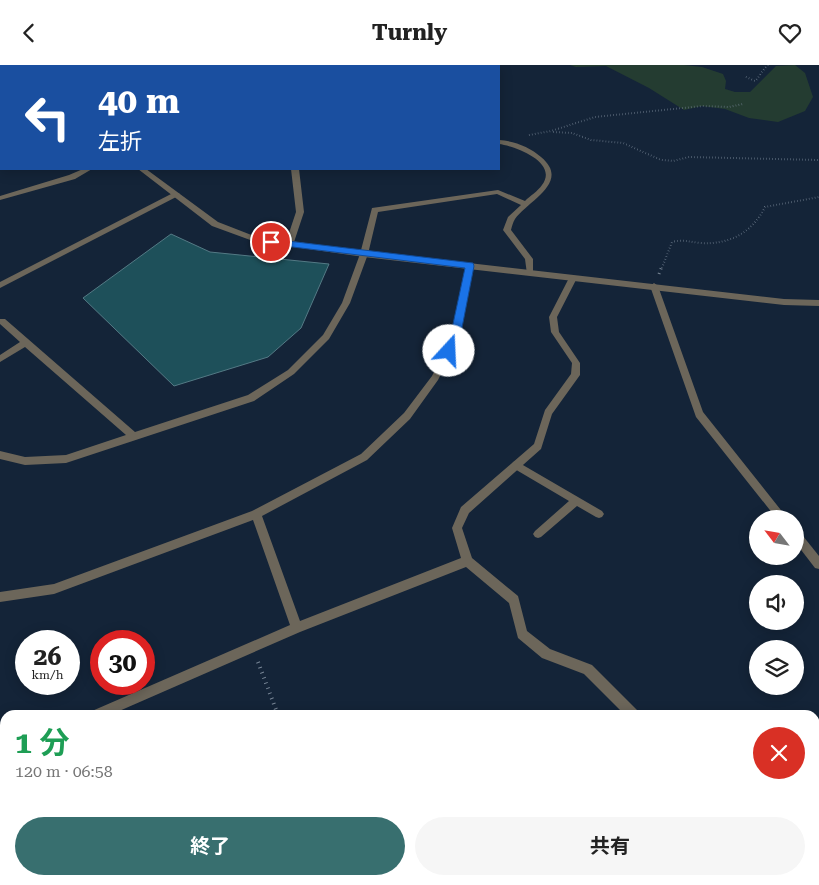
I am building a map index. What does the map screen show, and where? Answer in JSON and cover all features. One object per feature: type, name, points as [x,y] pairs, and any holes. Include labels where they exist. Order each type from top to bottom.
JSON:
[{"type":"street","points":[[500,142],[509,143],[532,152],[546,164],[549,176],[546,185],[524,204],[511,219],[507,230],[529,259],[530,272]]},
{"type":"street","points":[[0,198],[72,177],[86,170]]},
{"type":"street","points":[[143,170],[215,223],[253,238],[289,245],[364,254],[784,302],[819,303]]},
{"type":"street","points":[[289,245],[300,212],[296,170]]},
{"type":"street","points":[[0,455],[25,461],[66,459],[251,397],[291,372],[326,337],[346,303],[364,254],[375,210],[498,193],[524,204]]},
{"type":"street","points":[[0,285],[176,195]]},
{"type":"street","points":[[0,597],[54,589],[256,514],[364,457],[407,417],[435,378],[455,338],[470,266]]},
{"type":"street","points":[[574,278],[553,317],[555,332],[576,363],[575,375],[548,413],[538,446],[465,510],[457,528],[467,561],[514,600],[522,634],[546,653],[588,669],[629,710]]},
{"type":"street","points":[[654,286],[699,414],[776,510]]},
{"type":"street","points":[[2,321],[134,437]]},
{"type":"street","points":[[0,359],[26,342]]},
{"type":"street","points":[[256,514],[297,628]]},
{"type":"street","points":[[804,545],[819,564]]},
{"type":"street","points":[[107,710],[297,628],[467,561]]},
{"type":"lane","points":[[516,465],[599,514]]},
{"type":"lane","points":[[538,534],[576,501]]},
{"type":"path","points":[[746,77],[755,81],[758,79],[761,71],[768,65]]},
{"type":"path","points":[[526,135],[544,135],[590,118],[608,114],[617,116],[702,106],[729,107],[743,104]]},
{"type":"path","points":[[553,132],[572,133],[591,140],[624,143],[660,160],[673,161],[690,157],[819,161]]},
{"type":"path","points":[[654,286],[672,243],[679,239],[699,243],[723,242],[746,233],[755,225],[765,207],[819,197]]},
{"type":"path","points":[[252,647],[276,710]]},
{"type":"shaded area","points":[[570,65],[684,65],[702,67],[723,74],[726,81],[725,89],[735,92],[750,92],[776,66],[795,65],[805,73],[813,97],[805,111],[778,122],[749,118],[725,109],[702,106],[684,110],[649,88],[606,66],[576,67]]},
{"type":"shaded area","points":[[171,234],[210,252],[329,264],[301,328],[268,357],[174,386],[83,298]]},
{"type":"route","points":[[271,242],[470,266],[455,338],[449,351]]}]
